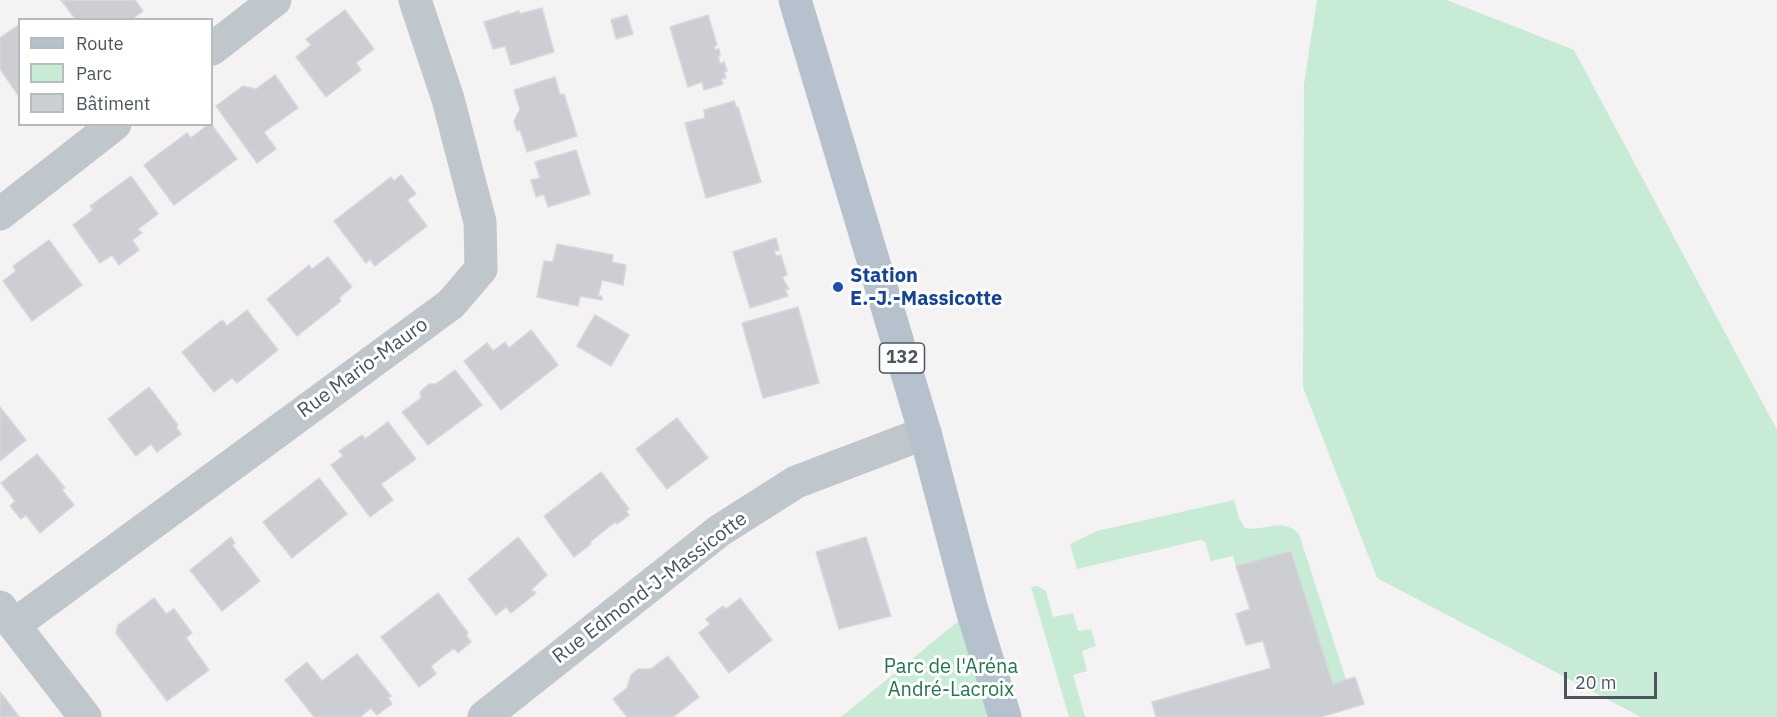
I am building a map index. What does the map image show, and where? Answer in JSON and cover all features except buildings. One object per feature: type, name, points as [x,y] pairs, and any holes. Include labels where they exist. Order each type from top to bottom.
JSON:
[{"type":"main road","name":"132","points":[[795,0],[925,433],[972,610],[1005,717]]},
{"type":"street","points":[[213,48],[275,0]]},
{"type":"street","name":"Rue Mario-Mauro","points":[[7,616],[451,304],[481,269],[480,222],[448,99],[416,0]]},
{"type":"street","points":[[0,214],[112,126]]},
{"type":"street","name":"Rue Edmond-J-Massicotte","points":[[484,717],[719,531],[796,482],[925,433]]},
{"type":"street","points":[[7,616],[85,717]]},
{"type":"green space","points":[[1317,0],[1447,0],[1574,50],[1777,430],[1777,717],[1641,717],[1377,578],[1303,387],[1304,84]]},
{"type":"green space","points":[[1234,500],[1239,518],[1245,528],[1280,525],[1299,534],[1346,680],[1333,684],[1291,551],[1236,566],[1233,556],[1211,561],[1205,542],[1200,540],[1077,569],[1070,544],[1097,531]]},
{"type":"green space","points":[[1037,586],[1046,591],[1053,617],[1073,613],[1078,631],[1091,629],[1096,646],[1082,651],[1087,671],[1073,675],[1085,717],[1069,717],[1031,587]]},
{"type":"green space","name":"Parc de l'Aréna André-Lacroix","points":[[972,610],[1005,717],[841,717]]},
{"type":"place","name":"Station E.-J.-Massicotte","points":[[838,287]]}]
